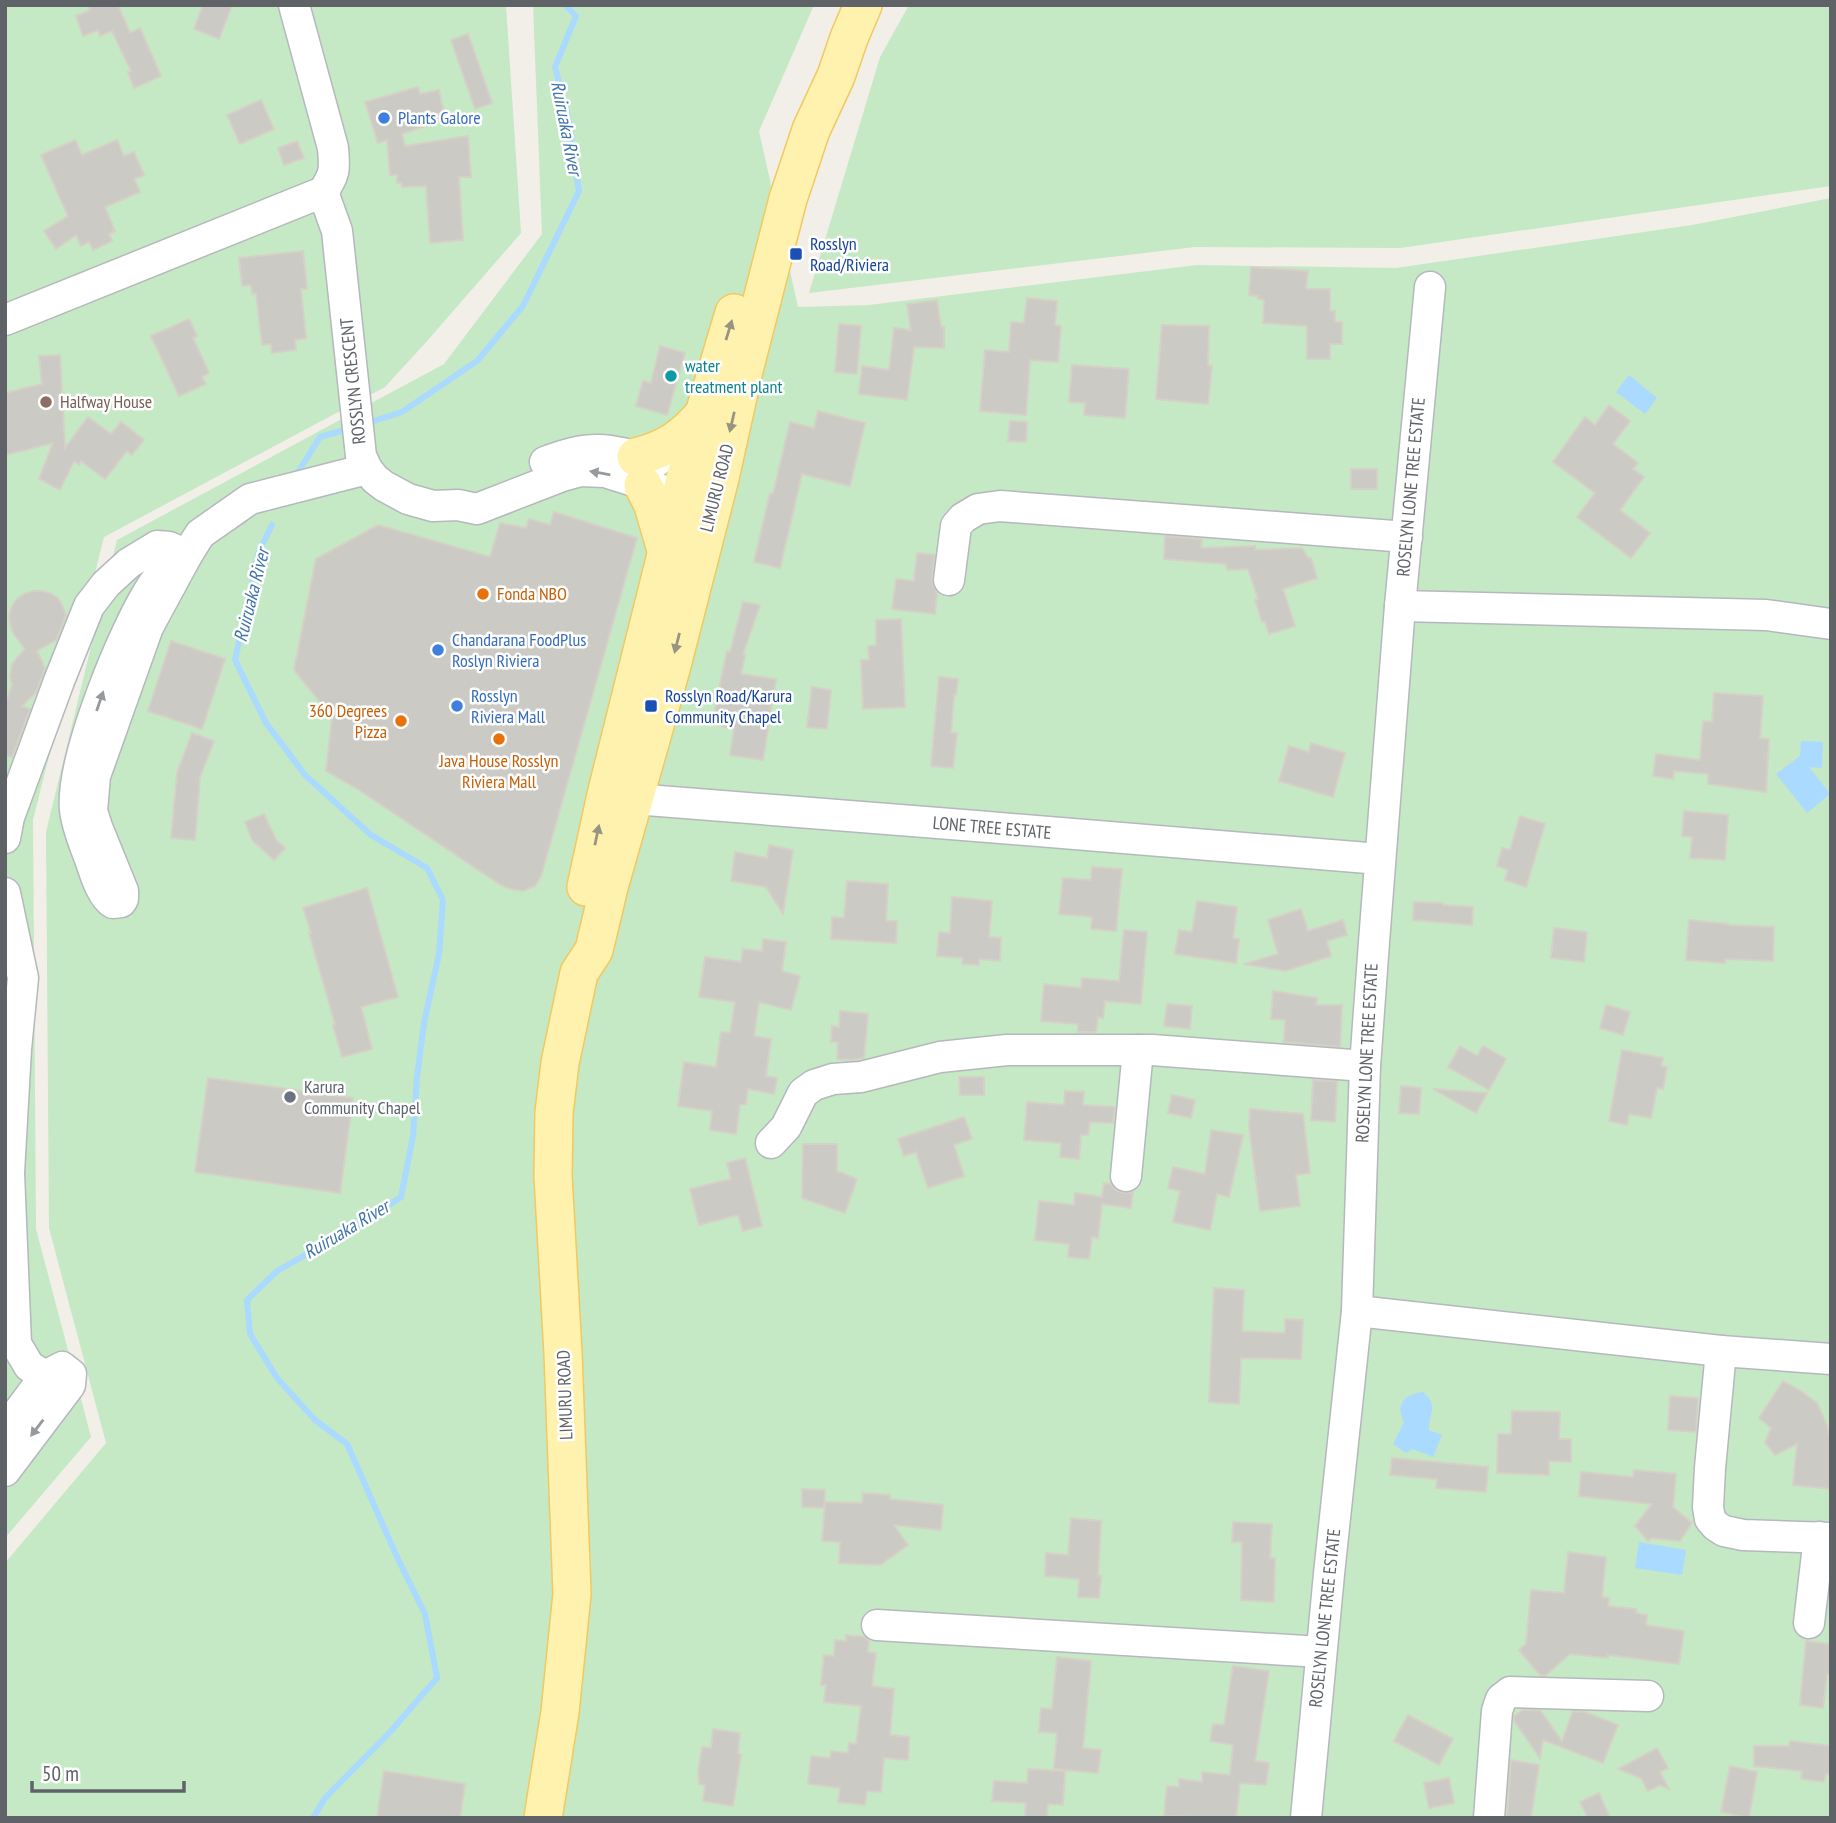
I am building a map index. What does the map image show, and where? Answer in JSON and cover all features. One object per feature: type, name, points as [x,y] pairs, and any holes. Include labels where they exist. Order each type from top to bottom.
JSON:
[{"type":"main road","name":"LIMURU ROAD","points":[[620,797],[671,669],[700,487],[704,414],[792,125],[840,5]]},
{"type":"main road","name":"LIMURU ROAD","points":[[543,1818],[560,1712],[572,1594],[564,1353],[553,1176],[554,1113],[560,1063],[579,973],[594,950],[609,887],[620,797],[666,551],[700,487],[743,374],[788,199],[811,130],[836,76],[863,5]]},
{"type":"main road","points":[[666,551],[653,505],[639,471],[657,451],[690,430],[704,414]]},
{"type":"street","points":[[5,320],[323,192],[333,177],[333,148],[294,5]]},
{"type":"street","name":"ROSSLYN CRESCENT","points":[[323,192],[337,231],[361,456],[375,479],[408,499],[433,506],[458,505],[472,491],[580,450],[601,449],[639,471]]},
{"type":"street","name":"ROSELYN LONE TREE ESTATE","points":[[1306,1818],[1357,1311],[1365,1066],[1400,606],[1430,287]]},
{"type":"street","points":[[187,555],[155,581],[127,632],[101,697],[83,754],[75,792],[75,811],[92,864],[108,899],[113,904],[121,902],[123,891],[92,811],[95,776],[148,627],[187,555],[200,534],[250,499],[367,469]]},
{"type":"street","points":[[639,471],[700,487]]},
{"type":"street","points":[[950,580],[956,526],[978,509],[1000,506],[1407,537]]},
{"type":"street","points":[[5,838],[9,817],[89,606],[106,584],[129,563],[157,546],[169,547],[187,555]]},
{"type":"street","points":[[1400,606],[1766,615],[1831,624]]},
{"type":"street","name":"LONE TREE ESTATE","points":[[620,797],[1380,859]]},
{"type":"street","points":[[5,893],[23,978],[9,1173],[16,1343],[29,1366],[46,1376]]},
{"type":"street","points":[[771,1143],[786,1127],[803,1093],[814,1085],[833,1079],[860,1077],[940,1057],[1007,1050],[1138,1050],[1365,1066]]},
{"type":"street","points":[[1126,1176],[1138,1050]]},
{"type":"street","points":[[1357,1311],[1721,1351],[1831,1359]]},
{"type":"street","points":[[1721,1351],[1707,1507],[1710,1519],[1724,1531],[1743,1535],[1825,1537],[1810,1623]]},
{"type":"street","points":[[5,1430],[46,1376],[62,1367],[71,1374],[70,1385],[5,1471]]},
{"type":"street","points":[[877,1625],[1321,1652]]},
{"type":"street","points":[[1489,1818],[1497,1711],[1501,1699],[1510,1692],[1648,1696]]},
{"type":"green space","points":[[5,5],[506,5],[521,233],[385,387],[104,537],[33,820],[36,1229],[91,1437],[5,1538]]},
{"type":"green space","points":[[533,5],[814,5],[759,131],[798,307],[869,305],[1197,265],[1396,268],[1692,225],[1831,198],[1831,1818],[5,1818],[5,1563],[106,1443],[49,1228],[46,832],[117,540],[444,364],[542,234]]},
{"type":"green space","points":[[909,5],[1831,5],[1831,186],[1400,248],[1195,247],[809,293],[880,57]]},
{"type":"water","points":[[1629,375],[1657,398],[1645,414],[1616,392]]},
{"type":"water","points":[[1801,741],[1823,742],[1822,768],[1809,767],[1830,794],[1807,813],[1776,774],[1800,756]]},
{"type":"water","points":[[1423,1392],[1432,1406],[1429,1430],[1442,1435],[1433,1457],[1413,1449],[1406,1453],[1393,1444],[1404,1422],[1400,1410],[1403,1401],[1411,1395]]},
{"type":"water","points":[[1639,1542],[1686,1550],[1682,1575],[1635,1568]]},
{"type":"building","points":[[88,5],[118,5],[130,33],[140,28],[161,76],[134,88],[128,72],[131,71],[112,31],[100,36],[98,30],[83,36],[76,16],[90,10]]},
{"type":"building","points":[[203,5],[232,5],[219,39],[194,29]]},
{"type":"building","points":[[468,34],[492,103],[475,109],[451,40]]},
{"type":"building","points":[[418,87],[420,94],[439,90],[445,119],[402,134],[405,146],[468,136],[471,177],[459,177],[463,240],[430,243],[426,186],[402,187],[402,183],[397,183],[397,175],[390,175],[387,140],[378,143],[365,102]]},
{"type":"building","points":[[261,100],[274,129],[240,144],[227,115]]},
{"type":"building","points":[[75,140],[82,155],[117,140],[124,156],[134,152],[144,175],[134,179],[140,192],[105,207],[115,231],[109,234],[112,241],[93,250],[89,242],[81,246],[76,235],[56,249],[44,231],[68,216],[41,155]]},
{"type":"building","points":[[297,141],[304,158],[284,165],[278,148]]},
{"type":"building","points":[[303,251],[307,289],[301,289],[306,338],[295,340],[296,350],[272,353],[271,344],[262,345],[256,293],[252,294],[251,285],[242,286],[239,258]]},
{"type":"building","points":[[1251,267],[1308,271],[1306,289],[1330,289],[1330,311],[1335,311],[1335,322],[1342,322],[1342,344],[1330,344],[1330,359],[1307,359],[1307,326],[1263,323],[1264,300],[1249,295]]},
{"type":"building","points":[[1027,298],[1057,301],[1055,325],[1061,326],[1058,362],[1030,360],[1026,415],[980,411],[985,350],[1009,352],[1011,322],[1024,323]]},
{"type":"building","points":[[937,300],[941,327],[944,327],[944,348],[914,347],[907,400],[859,394],[862,366],[889,370],[894,328],[911,330],[907,304]]},
{"type":"building","points":[[189,319],[197,336],[193,338],[209,373],[202,377],[206,384],[179,396],[151,336]]},
{"type":"building","points":[[839,324],[861,326],[857,374],[835,372]]},
{"type":"building","points":[[1162,325],[1209,326],[1208,365],[1212,366],[1208,404],[1156,399]]},
{"type":"building","name":"water treatment plant","points":[[660,346],[685,353],[667,415],[636,406],[643,381],[651,383]]},
{"type":"building","points":[[60,355],[65,448],[88,417],[111,434],[121,422],[144,440],[132,455],[127,451],[105,479],[81,461],[79,465],[74,461],[60,490],[39,479],[53,443],[5,455],[5,393],[42,384],[39,356]]},
{"type":"building","points":[[1072,365],[1129,369],[1125,418],[1084,415],[1085,403],[1069,402]]},
{"type":"building","points":[[1609,405],[1630,421],[1613,444],[1638,463],[1633,469],[1644,477],[1620,510],[1650,533],[1631,558],[1577,517],[1595,493],[1553,462],[1585,417],[1595,425]]},
{"type":"building","points":[[818,411],[865,423],[850,486],[802,474],[780,568],[754,562],[790,422],[814,428]]},
{"type":"building","points":[[1010,421],[1027,422],[1026,442],[1008,441]]},
{"type":"building","points":[[1351,469],[1377,469],[1377,489],[1351,489]]},
{"type":"building","name":"Rosslyn Riviera Mall","points":[[554,512],[637,538],[541,876],[535,886],[523,891],[501,885],[326,771],[332,717],[294,670],[316,559],[378,525],[490,557],[500,523],[526,528],[529,519],[550,525]]},
{"type":"building","points":[[1165,536],[1202,539],[1201,548],[1302,548],[1308,558],[1311,558],[1317,578],[1283,589],[1295,626],[1269,634],[1265,621],[1262,622],[1248,569],[1227,570],[1226,564],[1164,559]]},
{"type":"building","points":[[917,553],[935,555],[932,578],[937,593],[935,614],[892,609],[896,579],[914,581]]},
{"type":"building","points":[[33,591],[50,593],[58,598],[66,616],[56,640],[37,651],[45,668],[36,692],[22,706],[30,709],[12,757],[5,755],[5,700],[12,685],[12,664],[25,649],[13,633],[9,615],[17,599]]},
{"type":"building","points":[[743,602],[760,605],[743,654],[741,674],[776,679],[763,760],[730,755],[734,729],[712,724],[727,651],[730,652]]},
{"type":"building","points":[[901,619],[905,707],[863,709],[861,660],[869,660],[868,646],[876,645],[876,620]]},
{"type":"building","points":[[171,641],[225,659],[202,729],[148,711]]},
{"type":"building","points":[[939,677],[958,679],[951,733],[957,733],[953,768],[931,766]]},
{"type":"building","points":[[812,687],[831,690],[827,729],[807,727]]},
{"type":"building","points":[[1714,693],[1763,696],[1760,738],[1769,739],[1766,792],[1708,784],[1708,774],[1674,771],[1673,779],[1653,776],[1656,754],[1700,760],[1703,721],[1712,722]]},
{"type":"building","points":[[192,733],[214,741],[200,777],[195,840],[171,838],[177,773]]},
{"type":"building","points":[[1311,743],[1345,753],[1333,797],[1279,781],[1289,746],[1309,752]]},
{"type":"building","points":[[1684,811],[1728,815],[1725,860],[1690,858],[1692,837],[1682,836]]},
{"type":"building","points":[[264,814],[276,840],[285,848],[274,860],[252,840],[245,822]]},
{"type":"building","points":[[1520,816],[1545,824],[1526,887],[1505,880],[1508,870],[1497,866],[1502,848],[1510,850]]},
{"type":"building","points":[[769,845],[793,850],[783,914],[766,887],[731,881],[735,852],[767,858]]},
{"type":"building","points":[[1092,867],[1122,869],[1116,931],[1091,929],[1092,917],[1059,914],[1063,878],[1091,880]]},
{"type":"building","points":[[847,881],[888,884],[886,921],[897,921],[896,943],[831,939],[832,917],[844,918]]},
{"type":"building","points":[[367,888],[398,997],[361,1007],[372,1049],[342,1057],[303,908]]},
{"type":"building","points":[[952,897],[992,901],[989,937],[1001,938],[1000,961],[979,959],[979,965],[962,964],[963,958],[937,956],[939,932],[950,933]]},
{"type":"building","points":[[1197,901],[1237,907],[1233,938],[1239,939],[1236,963],[1175,954],[1179,930],[1192,932]]},
{"type":"building","points":[[1414,902],[1473,907],[1472,925],[1413,920]]},
{"type":"building","points":[[1301,909],[1308,931],[1343,920],[1347,935],[1327,941],[1331,956],[1286,971],[1244,964],[1278,954],[1268,920]]},
{"type":"building","points":[[1689,920],[1774,927],[1773,961],[1725,959],[1725,963],[1686,960]]},
{"type":"building","points":[[1554,928],[1587,932],[1584,962],[1551,958]]},
{"type":"building","points":[[1124,930],[1147,932],[1141,1004],[1105,1001],[1103,1018],[1098,1017],[1096,1032],[1078,1032],[1078,1024],[1041,1021],[1044,984],[1081,988],[1082,978],[1119,981]]},
{"type":"building","points":[[763,939],[786,942],[782,971],[800,976],[791,1010],[759,1002],[754,1036],[771,1039],[766,1076],[777,1078],[774,1094],[748,1089],[746,1104],[740,1105],[736,1134],[710,1130],[712,1111],[678,1106],[684,1062],[716,1067],[721,1032],[730,1033],[735,1002],[699,997],[705,957],[741,962],[743,949],[762,951]]},
{"type":"building","points":[[1273,991],[1317,998],[1316,1005],[1342,1005],[1340,1047],[1284,1042],[1285,1020],[1271,1019]]},
{"type":"building","points":[[1167,1004],[1192,1006],[1190,1029],[1164,1026]]},
{"type":"building","points":[[1606,1005],[1630,1012],[1623,1035],[1600,1028]]},
{"type":"building","points":[[840,1011],[868,1014],[864,1058],[837,1059],[838,1042],[831,1042],[832,1026],[839,1027]]},
{"type":"building","points":[[1460,1046],[1477,1056],[1483,1046],[1506,1059],[1489,1090],[1448,1067]]},
{"type":"building","points":[[1622,1050],[1663,1058],[1661,1066],[1667,1067],[1663,1089],[1657,1088],[1651,1118],[1629,1114],[1627,1125],[1609,1121]]},
{"type":"building","points":[[959,1077],[984,1077],[984,1095],[960,1095]]},
{"type":"building","points":[[208,1078],[353,1098],[340,1193],[195,1172]]},
{"type":"building","points":[[1313,1080],[1337,1081],[1335,1122],[1311,1120]]},
{"type":"building","points":[[1401,1086],[1421,1088],[1419,1114],[1399,1113]]},
{"type":"building","points":[[1433,1089],[1487,1093],[1476,1113]]},
{"type":"building","points":[[1065,1091],[1084,1092],[1083,1105],[1115,1107],[1113,1123],[1090,1122],[1088,1135],[1081,1135],[1079,1159],[1060,1157],[1061,1143],[1024,1140],[1027,1102],[1064,1105]]},
{"type":"building","points":[[1172,1095],[1195,1100],[1191,1118],[1168,1113]]},
{"type":"building","points":[[1250,1109],[1303,1114],[1310,1173],[1296,1175],[1300,1206],[1260,1211],[1249,1127]]},
{"type":"building","points":[[964,1117],[972,1139],[954,1145],[964,1176],[928,1188],[916,1152],[904,1156],[898,1139]]},
{"type":"building","points":[[1211,1130],[1243,1135],[1229,1197],[1217,1194],[1210,1230],[1173,1222],[1180,1191],[1168,1188],[1173,1167],[1205,1174]]},
{"type":"building","points":[[803,1144],[837,1144],[837,1171],[857,1179],[845,1213],[802,1198]]},
{"type":"building","points":[[745,1158],[762,1226],[743,1231],[738,1215],[699,1225],[690,1189],[731,1179],[727,1163]]},
{"type":"building","points":[[1104,1183],[1111,1184],[1115,1190],[1124,1193],[1133,1192],[1131,1208],[1102,1204],[1098,1238],[1092,1237],[1089,1259],[1068,1257],[1069,1244],[1035,1240],[1039,1201],[1074,1205],[1075,1193],[1102,1197]]},
{"type":"building","points":[[1214,1288],[1244,1290],[1242,1331],[1285,1333],[1285,1319],[1303,1320],[1301,1359],[1241,1358],[1239,1404],[1209,1402]]},
{"type":"building","points":[[1783,1381],[1817,1403],[1827,1425],[1831,1441],[1831,1489],[1793,1485],[1797,1444],[1775,1455],[1765,1442],[1771,1428],[1759,1418]]},
{"type":"building","points":[[1670,1396],[1698,1398],[1696,1432],[1668,1430]]},
{"type":"building","points":[[1512,1411],[1560,1412],[1559,1439],[1571,1439],[1571,1462],[1549,1461],[1549,1475],[1497,1473],[1498,1434],[1511,1434]]},
{"type":"building","points":[[1392,1458],[1488,1467],[1486,1492],[1436,1488],[1437,1479],[1390,1475]]},
{"type":"building","points":[[1634,1470],[1676,1474],[1673,1507],[1692,1523],[1680,1541],[1652,1538],[1648,1541],[1635,1526],[1652,1504],[1579,1496],[1581,1472],[1633,1477]]},
{"type":"building","points":[[802,1489],[825,1490],[824,1508],[802,1507]]},
{"type":"building","points":[[863,1493],[943,1505],[941,1530],[894,1525],[908,1545],[880,1565],[839,1563],[840,1542],[822,1541],[825,1502],[862,1503]]},
{"type":"building","points":[[1071,1518],[1101,1521],[1099,1598],[1078,1597],[1079,1579],[1045,1576],[1046,1553],[1068,1555]]},
{"type":"building","points":[[1233,1522],[1272,1524],[1270,1558],[1275,1558],[1274,1602],[1241,1600],[1242,1542],[1232,1542]]},
{"type":"building","points":[[1568,1552],[1606,1557],[1602,1597],[1609,1598],[1608,1606],[1636,1609],[1636,1613],[1647,1615],[1646,1625],[1684,1631],[1679,1664],[1608,1655],[1608,1658],[1570,1654],[1545,1676],[1540,1675],[1519,1650],[1526,1644],[1531,1590],[1564,1593]]},
{"type":"building","points":[[846,1635],[869,1640],[868,1652],[876,1653],[872,1686],[894,1689],[890,1735],[909,1737],[908,1760],[884,1758],[881,1792],[867,1791],[865,1805],[838,1802],[840,1788],[808,1784],[811,1756],[830,1758],[831,1751],[848,1753],[849,1743],[856,1744],[861,1706],[824,1702],[826,1685],[821,1685],[824,1655],[834,1656],[835,1640],[846,1641]]},
{"type":"building","points":[[1806,1641],[1831,1644],[1831,1675],[1827,1674],[1823,1708],[1800,1705]]},
{"type":"building","points":[[1057,1657],[1091,1661],[1083,1748],[1101,1750],[1098,1773],[1054,1769],[1057,1733],[1039,1732],[1041,1708],[1052,1709]]},
{"type":"building","points":[[1233,1666],[1269,1671],[1255,1761],[1269,1763],[1266,1785],[1240,1783],[1236,1818],[1164,1816],[1167,1786],[1179,1787],[1179,1779],[1202,1782],[1202,1772],[1230,1775],[1233,1745],[1210,1741],[1213,1724],[1224,1725]]},
{"type":"building","points":[[1523,1710],[1540,1710],[1562,1741],[1573,1711],[1585,1712],[1618,1725],[1603,1763],[1543,1740],[1540,1758],[1514,1721],[1514,1716]]},
{"type":"building","points":[[1408,1715],[1453,1739],[1439,1765],[1394,1741]]},
{"type":"building","points":[[713,1729],[740,1733],[738,1753],[741,1755],[733,1806],[703,1801],[705,1785],[699,1784],[698,1772],[702,1747],[711,1748]]},
{"type":"building","points":[[1790,1741],[1831,1746],[1831,1774],[1826,1774],[1824,1782],[1801,1779],[1802,1771],[1754,1766],[1754,1746],[1789,1746]]},
{"type":"building","points":[[1657,1748],[1668,1768],[1660,1772],[1669,1789],[1660,1785],[1648,1791],[1641,1778],[1618,1769]]},
{"type":"building","points":[[1511,1760],[1539,1765],[1531,1818],[1507,1818]]},
{"type":"building","points":[[1730,1766],[1757,1772],[1749,1818],[1721,1812]]},
{"type":"building","points":[[1028,1769],[1065,1771],[1063,1805],[1048,1804],[1047,1818],[1025,1818],[1026,1803],[992,1801],[994,1781],[1027,1783]]},
{"type":"building","points":[[384,1771],[465,1784],[460,1818],[377,1818]]},
{"type":"building","points":[[1449,1778],[1454,1803],[1429,1808],[1424,1783]]},
{"type":"building","points":[[1599,1793],[1610,1818],[1588,1818],[1580,1802]]},
{"type":"waterway","name":"Ruiruaka River","points":[[374,421],[402,412],[477,361],[523,306],[579,191],[567,112],[555,67],[576,16],[565,5]]},
{"type":"waterway","name":"Ruiruaka River","points":[[295,477],[320,437],[341,431]]},
{"type":"waterway","name":"Ruiruaka River","points":[[272,525],[259,551],[235,660],[266,723],[305,775],[371,835],[427,868],[443,900],[439,954],[424,1023],[413,1136],[401,1197],[277,1271],[247,1300],[250,1334],[277,1378],[315,1420],[347,1444],[425,1614],[437,1678],[390,1732],[325,1798],[313,1818]]},
{"type":"place","name":"Plants Galore","points":[[384,118]]},
{"type":"place","name":"Rosslyn Road/Riviera","points":[[796,254]]},
{"type":"place","name":"water treatment plant","points":[[671,376]]},
{"type":"place","name":"Halfway House","points":[[46,402]]},
{"type":"place","name":"Fonda NBO","points":[[483,594]]},
{"type":"place","name":"Chandarana FoodPlus Roslyn Riviera","points":[[438,650]]},
{"type":"place","name":"Rosslyn Riviera Mall","points":[[457,706]]},
{"type":"place","name":"Rosslyn Road/Karura Community Chapel","points":[[651,706]]},
{"type":"place","name":"360 Degrees Pizza","points":[[401,721]]},
{"type":"place","name":"Java House Rosslyn Riviera Mall","points":[[499,739]]},
{"type":"place","name":"Karura Community Chapel","points":[[290,1097]]}]
